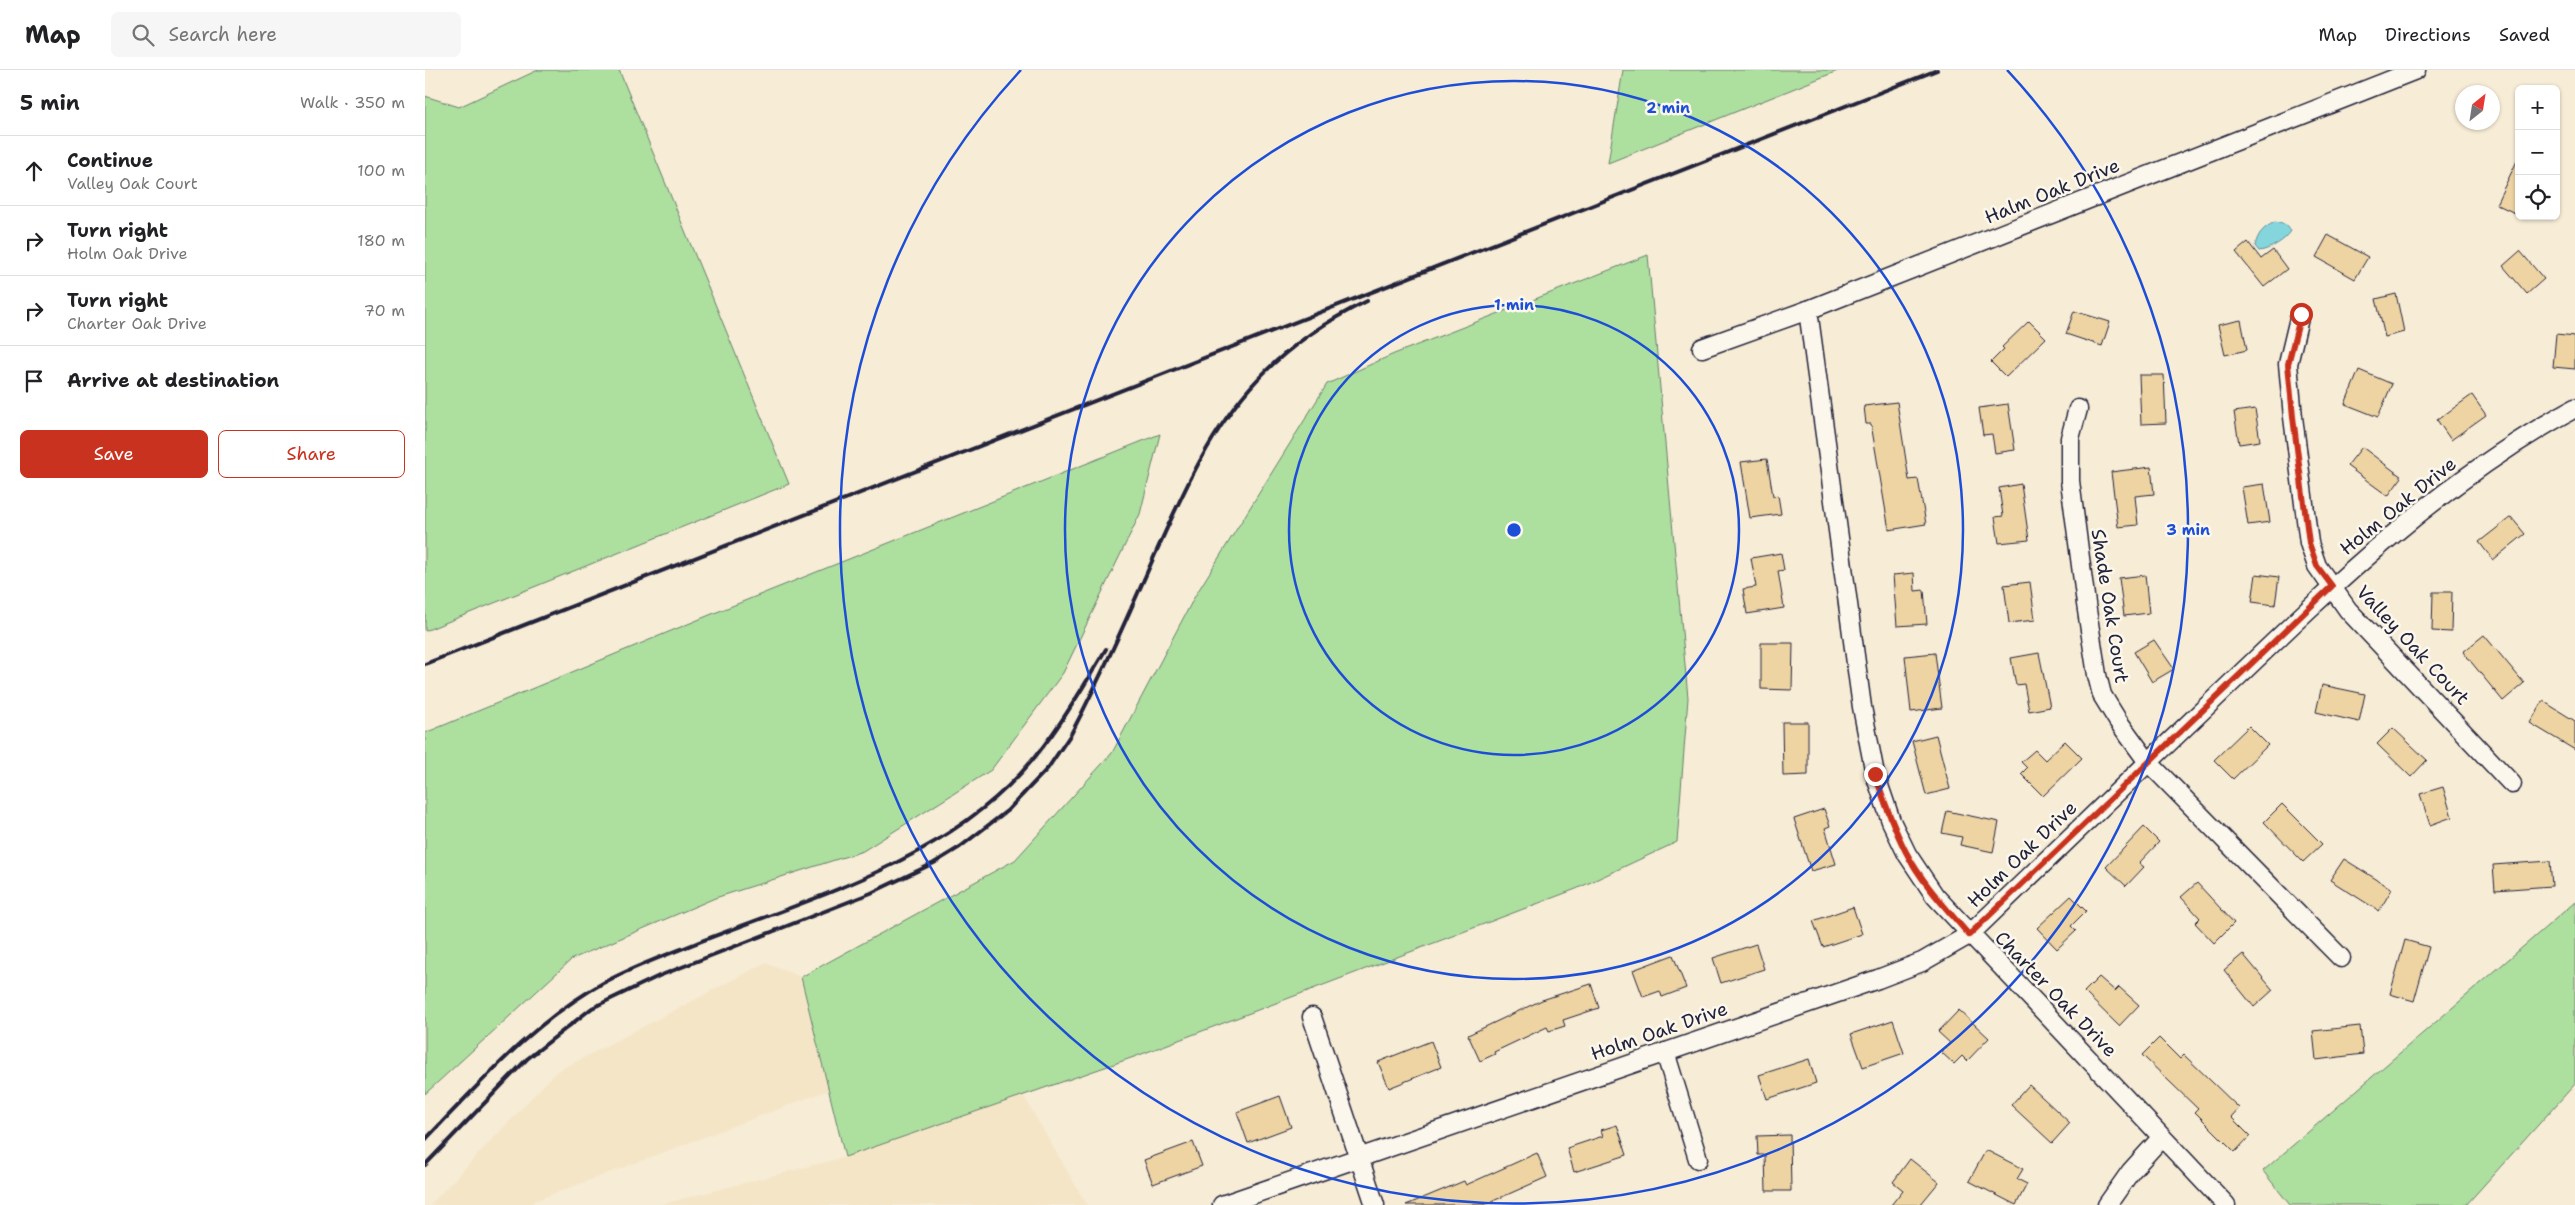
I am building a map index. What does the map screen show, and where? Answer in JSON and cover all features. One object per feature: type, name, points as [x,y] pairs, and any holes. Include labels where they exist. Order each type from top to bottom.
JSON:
[{"type":"street","name":"Halm Oak Drive","points":[[1702,348],[1807,310],[2416,70]]},
{"type":"street","name":"Charter Oak Drive","points":[[1807,310],[1862,707],[1875,774],[1891,821],[1907,854],[1935,896],[1969,935],[2226,1205]]},
{"type":"street","name":"Valley Oak Court","points":[[2301,314],[2288,364],[2309,543],[2317,566],[2348,610],[2512,784]]},
{"type":"street","name":"Holm Oak Drive","points":[[1222,1205],[1904,969],[1922,962],[1969,935],[2332,586],[2439,496],[2492,459],[2575,408]]},
{"type":"street","name":"Shade Oak Court","points":[[2078,409],[2072,426],[2070,481],[2097,675],[2102,695],[2118,721],[2148,762],[2341,958]]},
{"type":"street","points":[[1312,1017],[1358,1159],[1375,1205]]},
{"type":"street","points":[[1665,1052],[1698,1159]]},
{"type":"street","points":[[2107,1205],[2131,1172],[2163,1137]]},
{"type":"shaded area","points":[[765,963],[801,977],[829,1090],[534,1201],[533,1205],[430,1205],[556,1072]]},
{"type":"shaded area","points":[[1023,1095],[1087,1205],[659,1205],[845,1157]]},
{"type":"green space","points":[[538,70],[619,70],[789,484],[425,631],[425,96],[459,107]]},
{"type":"green space","points":[[1623,70],[1840,70],[1608,163]]},
{"type":"green space","points":[[1648,255],[1688,698],[1677,842],[1576,889],[1134,1057],[845,1157],[801,977],[1015,860],[1112,753],[1195,596],[1327,384],[1394,354]]},
{"type":"green space","points":[[1160,434],[1140,514],[1063,673],[991,770],[863,851],[715,898],[572,959],[425,1094],[425,733],[712,614]]},
{"type":"green space","points":[[2575,902],[2575,1084],[2466,1205],[2290,1205],[2263,1171]]},
{"type":"water","points":[[2275,222],[2286,225],[2291,231],[2277,244],[2259,251],[2255,246],[2259,234]]},
{"type":"building","points":[[2515,165],[2515,213],[2496,204]]},
{"type":"building","points":[[2328,235],[2368,257],[2355,279],[2316,257]]},
{"type":"building","points":[[2248,242],[2261,259],[2273,250],[2287,269],[2264,287],[2236,252]]},
{"type":"building","points":[[2520,251],[2544,279],[2527,294],[2503,266]]},
{"type":"building","points":[[2396,294],[2404,332],[2385,337],[2376,299]]},
{"type":"building","points":[[2074,311],[2110,322],[2102,346],[2066,334]]},
{"type":"building","points":[[2241,320],[2247,350],[2225,355],[2218,325]]},
{"type":"building","points":[[2029,321],[2046,338],[2006,377],[1991,362],[2004,349],[2002,347]]},
{"type":"building","points":[[2556,334],[2575,336],[2575,369],[2553,367]]},
{"type":"building","points":[[2359,370],[2392,384],[2378,417],[2345,404]]},
{"type":"building","points":[[2139,375],[2164,375],[2166,423],[2141,424]]},
{"type":"building","points":[[2472,395],[2486,415],[2451,440],[2437,420]]},
{"type":"building","points":[[1897,402],[1909,480],[1918,479],[1926,524],[1889,530],[1871,424],[1866,424],[1864,406]]},
{"type":"building","points":[[2008,404],[2015,450],[1995,453],[1992,434],[1983,435],[1979,408]]},
{"type":"building","points":[[2255,409],[2260,441],[2239,444],[2234,412]]},
{"type":"building","points":[[2362,447],[2402,477],[2388,496],[2347,466]]},
{"type":"building","points":[[1767,459],[1773,496],[1778,495],[1781,514],[1750,518],[1741,462]]},
{"type":"building","points":[[2151,467],[2154,494],[2135,496],[2138,525],[2118,527],[2111,472]]},
{"type":"building","points":[[2021,484],[2029,540],[1999,543],[1995,517],[2003,516],[1999,488]]},
{"type":"building","points":[[2264,484],[2270,522],[2248,525],[2242,487]]},
{"type":"building","points":[[2511,517],[2525,534],[2493,560],[2479,542]]},
{"type":"building","points":[[1781,553],[1784,570],[1778,571],[1784,608],[1747,614],[1743,589],[1756,587],[1751,558]]},
{"type":"building","points":[[1914,573],[1915,591],[1924,590],[1927,624],[1897,626],[1893,575]]},
{"type":"building","points":[[2256,574],[2279,577],[2275,605],[2252,602]]},
{"type":"building","points":[[2145,575],[2149,613],[2124,616],[2119,578]]},
{"type":"building","points":[[2030,582],[2035,620],[2009,623],[2004,585]]},
{"type":"building","points":[[2433,592],[2452,592],[2451,632],[2432,631]]},
{"type":"building","points":[[2484,635],[2524,683],[2503,701],[2463,652]]},
{"type":"building","points":[[2154,640],[2174,669],[2152,682],[2134,652]]},
{"type":"building","points":[[1761,643],[1793,643],[1792,690],[1761,689]]},
{"type":"building","points":[[1935,653],[1942,708],[1911,712],[1905,656]]},
{"type":"building","points":[[2039,653],[2050,707],[2029,711],[2024,684],[2016,685],[2011,658]]},
{"type":"building","points":[[2322,685],[2365,694],[2359,722],[2316,712]]},
{"type":"building","points":[[2543,701],[2575,721],[2575,750],[2530,723]]},
{"type":"building","points":[[1782,722],[1808,722],[1808,775],[1783,776]]},
{"type":"building","points":[[2249,726],[2268,745],[2233,779],[2214,760]]},
{"type":"building","points":[[2393,728],[2427,760],[2411,777],[2377,744]]},
{"type":"building","points":[[1936,735],[1950,789],[1926,795],[1912,741]]},
{"type":"building","points":[[2065,741],[2082,758],[2043,796],[2021,774],[2027,768],[2021,762],[2035,750],[2045,760]]},
{"type":"building","points":[[2443,787],[2452,817],[2430,825],[2420,794]]},
{"type":"building","points":[[2282,804],[2322,844],[2303,862],[2264,822]]},
{"type":"building","points":[[1824,809],[1830,826],[1825,828],[1836,864],[1811,871],[1794,819]]},
{"type":"building","points":[[1947,811],[1999,822],[1993,852],[1960,845],[1962,837],[1942,833]]},
{"type":"building","points":[[2144,827],[2159,842],[2139,863],[2144,867],[2126,886],[2106,867]]},
{"type":"building","points":[[2344,859],[2392,889],[2379,911],[2330,880]]},
{"type":"building","points":[[2550,861],[2552,886],[2495,890],[2493,865]]},
{"type":"building","points":[[2197,883],[2234,923],[2214,943],[2195,923],[2200,918],[2181,897]]},
{"type":"building","points":[[2071,896],[2086,911],[2071,926],[2076,931],[2057,949],[2037,928]]},
{"type":"building","points":[[1853,907],[1862,934],[1823,947],[1813,921]]},
{"type":"building","points":[[2405,940],[2429,947],[2414,1001],[2390,994]]},
{"type":"building","points":[[1756,944],[1764,969],[1721,983],[1713,958]]},
{"type":"building","points":[[2243,954],[2273,990],[2254,1007],[2224,970]]},
{"type":"building","points":[[1673,955],[1686,988],[1662,997],[1660,991],[1643,997],[1633,970]]},
{"type":"building","points":[[2099,977],[2115,991],[2119,987],[2139,1005],[2119,1026],[2084,992]]},
{"type":"building","points":[[1591,984],[1599,1008],[1563,1020],[1565,1026],[1549,1031],[1547,1027],[1494,1052],[1495,1054],[1480,1061],[1468,1035],[1542,1000]]},
{"type":"building","points":[[1959,1010],[1989,1038],[1967,1061],[1962,1056],[1954,1064],[1941,1052],[1950,1043],[1938,1032]]},
{"type":"building","points":[[1893,1020],[1904,1053],[1863,1067],[1851,1034]]},
{"type":"building","points":[[2360,1026],[2363,1054],[2316,1060],[2313,1031]]},
{"type":"building","points":[[2159,1038],[2180,1059],[2184,1055],[2239,1108],[2231,1117],[2250,1136],[2235,1152],[2195,1112],[2198,1109],[2142,1055]]},
{"type":"building","points":[[1431,1041],[1441,1067],[1389,1088],[1378,1062]]},
{"type":"building","points":[[1809,1059],[1816,1083],[1767,1099],[1759,1075]]},
{"type":"building","points":[[2029,1085],[2070,1123],[2052,1143],[2011,1105]]},
{"type":"building","points":[[1280,1096],[1291,1127],[1248,1143],[1237,1112]]},
{"type":"building","points":[[1617,1125],[1627,1155],[1574,1172],[1567,1148],[1603,1136],[1601,1130]]},
{"type":"building","points":[[1790,1135],[1791,1191],[1766,1191],[1765,1155],[1758,1155],[1757,1136]]},
{"type":"building","points":[[1193,1142],[1202,1166],[1153,1184],[1144,1160]]},
{"type":"building","points":[[1986,1150],[2023,1169],[2017,1179],[2027,1184],[2016,1205],[1969,1181]]},
{"type":"building","points":[[1537,1153],[1547,1177],[1484,1205],[1406,1205],[1464,1181],[1466,1185]]},
{"type":"building","points":[[1910,1159],[1939,1182],[1920,1205],[1891,1205],[1903,1190],[1893,1182]]},
{"type":"railway","points":[[425,664],[1937,70]]},
{"type":"railway","points":[[425,1165],[527,1059],[592,1008],[659,976],[871,893],[934,863],[960,847],[1008,810],[1048,768],[1071,734],[1093,691],[1197,465],[1224,421],[1257,380],[1281,357],[1322,326],[1367,301]]},
{"type":"railway","points":[[425,1140],[530,1035],[553,1016],[603,983],[648,962],[825,895],[910,855],[950,832],[987,805],[1033,759],[1067,713],[1106,649]]},
{"type":"route","points":[[1875,774],[1891,821],[1907,854],[1935,896],[1969,935],[2332,586],[2317,566],[2309,543],[2293,417],[2288,364],[2294,333],[2301,314]]}]
